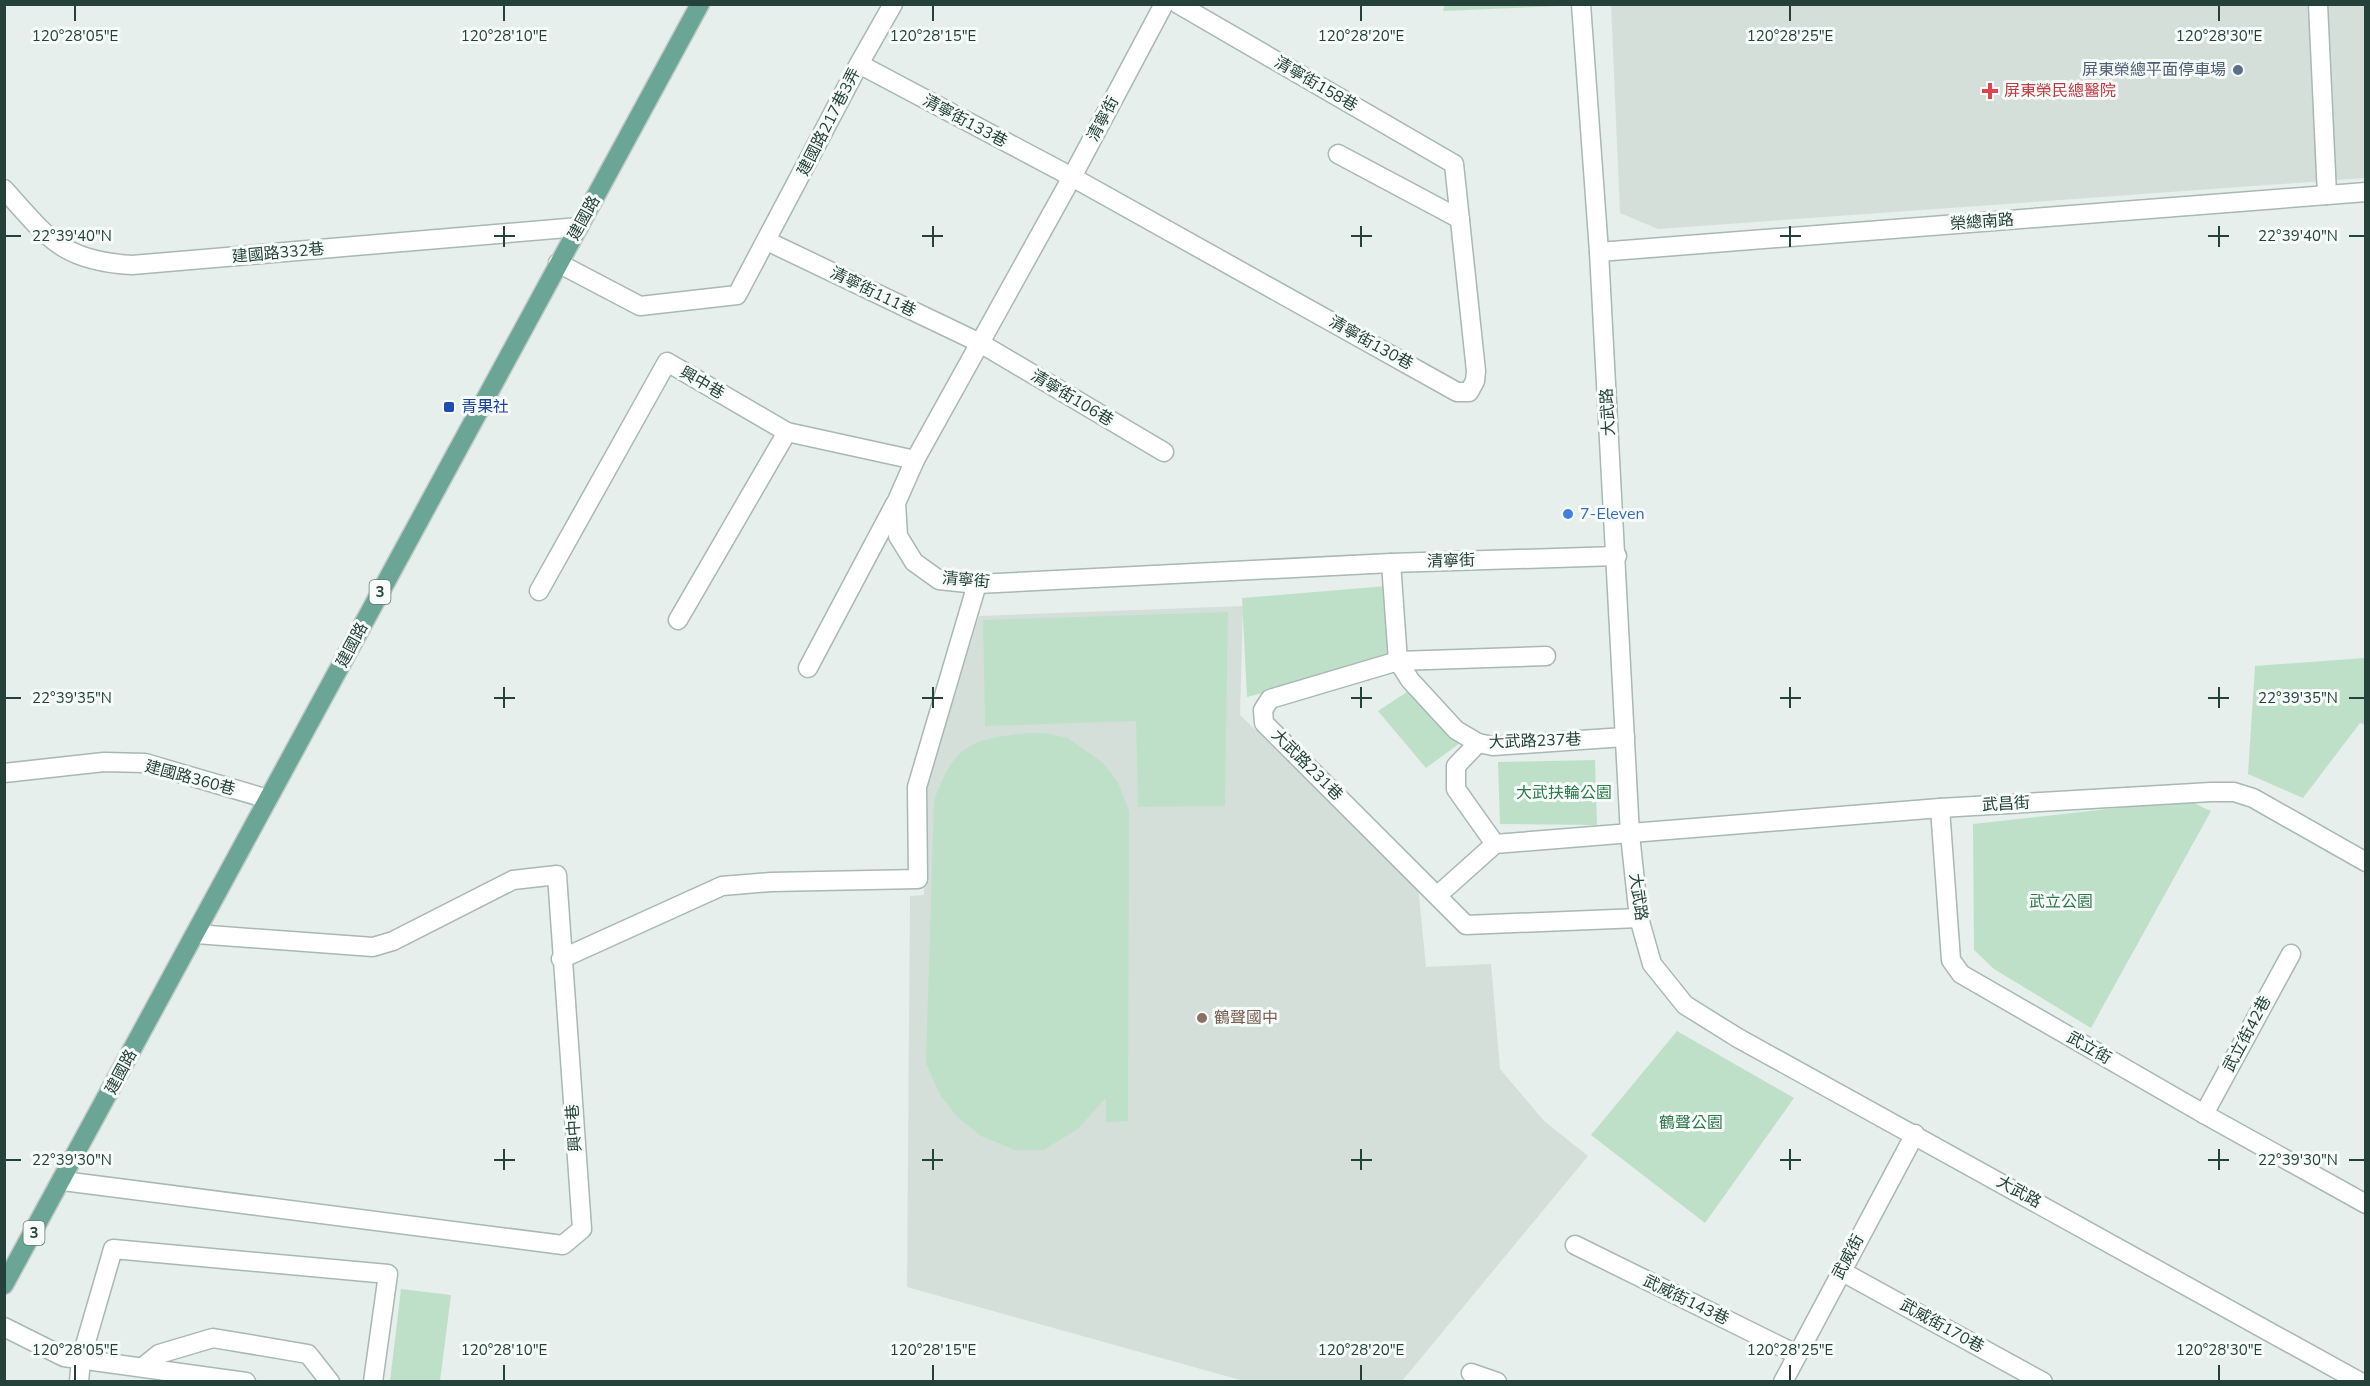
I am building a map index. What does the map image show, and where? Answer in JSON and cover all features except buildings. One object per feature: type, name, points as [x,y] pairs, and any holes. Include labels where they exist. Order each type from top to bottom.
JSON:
[{"type":"main road","name":"建國路","points":[[4,1285],[63,1181],[700,4]]},
{"type":"street","name":"建國路217巷3弄","points":[[558,263],[640,306],[737,295],[893,4]]},
{"type":"street","name":"清寧街","points":[[1164,4],[1072,177],[915,460],[896,503],[898,536],[914,562],[939,580],[977,584],[1391,563],[1617,556]]},
{"type":"street","name":"清寧街158巷","points":[[1179,4],[1455,164]]},
{"type":"street","name":"大武路","points":[[1581,4],[1599,252],[1617,556],[1630,835],[1639,918],[1652,964],[1685,1005],[1738,1038],[2360,1382]]},
{"type":"street","points":[[2318,4],[2327,195]]},
{"type":"street","name":"清寧街133巷","points":[[859,64],[1072,177]]},
{"type":"street","points":[[1338,154],[1460,219]]},
{"type":"street","name":"清寧街130巷","points":[[1072,177],[1457,392],[1469,392],[1476,381],[1476,371],[1455,164]]},
{"type":"street","name":"建國路332巷","points":[[4,189],[47,238],[76,255],[106,264],[132,265],[579,227]]},
{"type":"street","name":"榮總南路","points":[[1599,252],[2366,192]]},
{"type":"street","name":"清寧街111巷","points":[[767,241],[980,343]]},
{"type":"street","name":"清寧街106巷","points":[[980,343],[1164,452]]},
{"type":"street","name":"興中巷","points":[[539,591],[667,362],[787,432],[915,460]]},
{"type":"street","points":[[678,620],[787,432]]},
{"type":"street","points":[[808,668],[896,503]]},
{"type":"street","points":[[1391,563],[1398,661],[1546,656]]},
{"type":"street","points":[[561,959],[722,886],[771,882],[918,879],[916,787],[977,584]]},
{"type":"street","name":"大武路237巷","points":[[1398,661],[1410,680],[1456,730],[1478,742],[1493,746],[1625,736]]},
{"type":"street","name":"大武路231巷","points":[[1398,661],[1270,699],[1263,710],[1264,723],[1466,925],[1639,918]]},
{"type":"street","points":[[1478,742],[1456,766],[1456,789],[1495,844]]},
{"type":"street","name":"建國路360巷","points":[[4,773],[104,762],[145,763],[268,799]]},
{"type":"street","name":"武昌街","points":[[1630,835],[1940,808],[2234,792],[2253,798],[2366,862]]},
{"type":"street","name":"武立街","points":[[1940,808],[1951,960],[1961,974],[2366,1204]]},
{"type":"street","points":[[1438,895],[1495,844],[1630,835]]},
{"type":"street","name":"興中巷","points":[[63,1181],[562,1245],[582,1229],[561,959],[557,875],[513,880],[393,941],[373,947],[196,934]]},
{"type":"street","name":"武立街42巷","points":[[2204,1114],[2290,954]]},
{"type":"street","name":"武威街","points":[[1783,1382],[1915,1134]]},
{"type":"street","name":"武威街143巷","points":[[1575,1245],[1796,1354]]},
{"type":"street","points":[[79,1382],[81,1359],[113,1249],[388,1274],[373,1382]]},
{"type":"street","name":"武威街170巷","points":[[1841,1271],[2043,1382]]},
{"type":"street","points":[[4,1327],[63,1357],[246,1382]]},
{"type":"street","points":[[143,1367],[159,1354],[213,1338],[308,1354],[330,1382]]},
{"type":"street","points":[[1471,1373],[1497,1382]]},
{"type":"shaded area","name":"屏東榮民總醫院","points":[[1611,5],[2365,5],[2365,178],[1658,229],[1620,213]]},
{"type":"shaded area","name":"鶴聲國中","points":[[1243,606],[1240,715],[1418,886],[1426,967],[1491,964],[1500,1069],[1544,1121],[1588,1156],[1402,1381],[1244,1381],[907,1287],[910,896],[924,895],[924,795],[979,616]]},
{"type":"green space","points":[[1445,4],[1562,4],[1562,6],[1443,11]]},
{"type":"green space","points":[[1386,586],[1387,657],[1339,674],[1247,697],[1242,598]]},
{"type":"green space","points":[[1228,612],[1225,806],[1138,807],[1136,721],[985,726],[983,620]]},
{"type":"green space","points":[[2365,658],[2365,725],[2360,723],[2303,798],[2248,774],[2255,666]]},
{"type":"green space","points":[[1416,686],[1460,743],[1426,768],[1378,711]]},
{"type":"green space","points":[[1026,733],[1045,733],[1068,738],[1103,763],[1118,782],[1129,811],[1128,1121],[1106,1122],[1106,1098],[1079,1128],[1044,1150],[1015,1150],[981,1136],[958,1118],[940,1095],[926,1063],[934,800],[949,767],[966,748],[991,739]]},
{"type":"green space","name":"大武扶輪公園","points":[[1595,760],[1597,825],[1500,824],[1498,762]]},
{"type":"green space","name":"武立公園","points":[[2187,800],[2211,811],[2091,1028],[1994,969],[1974,950],[1973,824]]},
{"type":"green space","name":"鶴聲公園","points":[[1677,1031],[1794,1098],[1705,1223],[1591,1135]]},
{"type":"green space","points":[[401,1289],[451,1295],[440,1381],[390,1381]]},
{"type":"place","name":"屏東榮總平面停車場","points":[[2238,70]]},
{"type":"place","name":"屏東榮民總醫院","points":[[1990,91]]},
{"type":"place","name":"青果社","points":[[449,407]]},
{"type":"place","name":"7-Eleven","points":[[1568,514]]},
{"type":"place","name":"鶴聲國中","points":[[1202,1018]]}]
